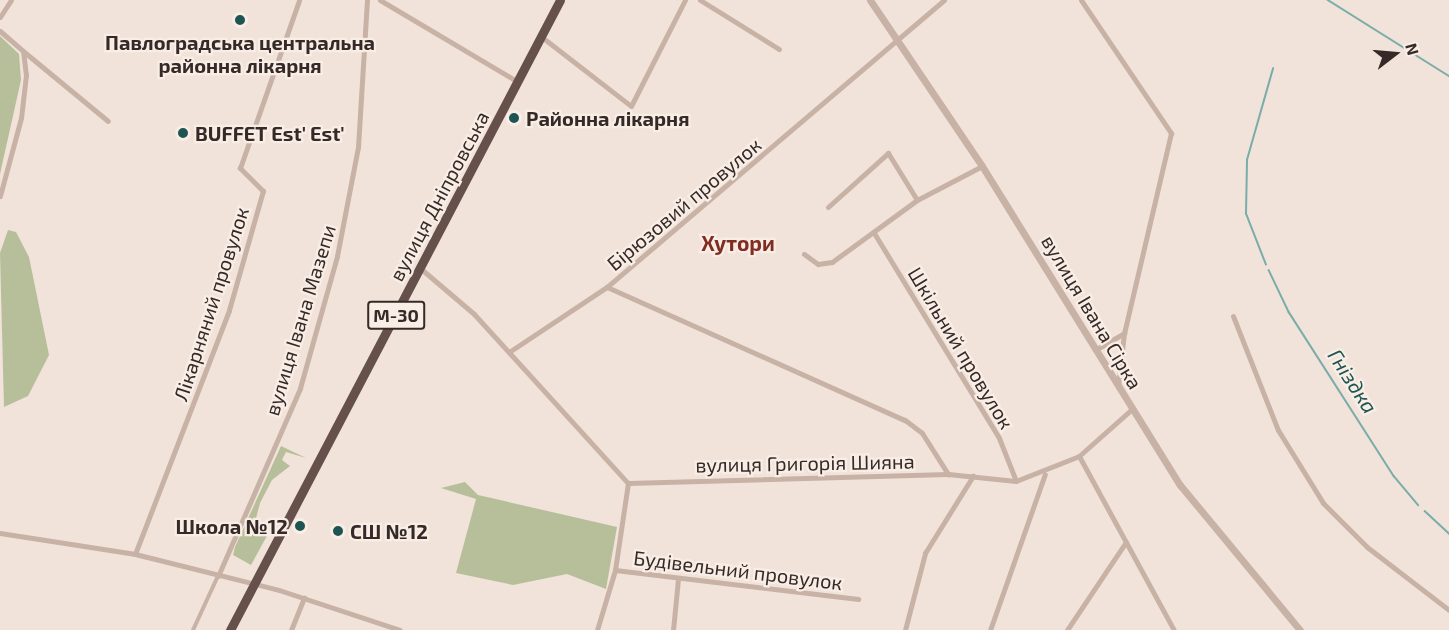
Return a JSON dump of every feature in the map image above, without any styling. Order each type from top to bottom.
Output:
[{"type":"highway","name":"вулиця Дніпровська","points":[[230,630],[520,83],[561,0]]},
{"type":"street","points":[[0,18],[10,0]]},
{"type":"street","name":"Лікарняний провулок","points":[[135,554],[229,310],[263,191],[240,168],[299,0]]},
{"type":"street","name":"вулиця Івана Мазепи","points":[[193,630],[300,388],[343,234],[358,147],[367,0]]},
{"type":"street","points":[[380,0],[520,83]]},
{"type":"street","points":[[543,38],[631,106],[685,0]]},
{"type":"street","points":[[700,0],[779,49]]},
{"type":"street","name":"вулиця Івана Сірка","points":[[870,0],[899,37],[982,166],[1180,485],[1300,630]]},
{"type":"street","name":"Бірюзовий провулок","points":[[944,0],[607,287],[905,420],[922,433],[948,474]]},
{"type":"street","points":[[1081,0],[1171,133],[1124,333],[1118,387]]},
{"type":"street","points":[[0,31],[108,121]]},
{"type":"street","points":[[0,196],[21,118],[23,51]]},
{"type":"street","points":[[828,207],[888,153],[917,200]]},
{"type":"street","points":[[804,254],[825,264],[874,233],[917,200],[982,166]]},
{"type":"street","name":"Шкільний провулок","points":[[874,233],[999,438],[1016,481]]},
{"type":"street","points":[[420,268],[509,352],[628,483],[615,570],[597,630]]},
{"type":"street","points":[[509,352],[607,287]]},
{"type":"street","points":[[1233,316],[1278,430],[1323,503],[1367,547],[1449,610]]},
{"type":"street","points":[[1095,350],[1124,333]]},
{"type":"street","name":"вулиця Григорія Шияна","points":[[628,483],[948,474],[1016,481],[1045,474],[1079,456],[1132,409]]},
{"type":"street","points":[[1079,456],[1174,630]]},
{"type":"street","points":[[990,630],[1045,474]]},
{"type":"street","points":[[905,630],[925,553],[972,476]]},
{"type":"street","points":[[0,533],[135,554],[304,598],[400,630]]},
{"type":"street","points":[[1067,630],[1126,542]]},
{"type":"street","name":"Будівельний провулок","points":[[615,570],[858,599]]},
{"type":"street","points":[[673,630],[678,579]]},
{"type":"street","points":[[291,630],[304,598]]},
{"type":"green space","points":[[0,36],[19,54],[21,80],[0,174]]},
{"type":"green space","points":[[8,230],[16,232],[29,257],[49,355],[28,396],[4,407],[0,253]]},
{"type":"green space","points":[[281,446],[306,458],[286,452],[282,460],[290,466],[272,480],[260,503],[254,526],[268,534],[251,565],[233,555],[235,547]]},
{"type":"green space","points":[[465,482],[478,495],[617,527],[606,589],[567,574],[513,585],[456,573],[476,499],[441,488]]},
{"type":"waterway","points":[[1328,0],[1449,76]]},
{"type":"waterway","name":"Гніздка","points":[[1266,265],[1246,214],[1247,160],[1273,69]]},
{"type":"waterway","name":"Гніздка","points":[[1269,270],[1289,312],[1394,476],[1418,505]]},
{"type":"waterway","name":"Гніздка","points":[[1425,511],[1449,533]]},
{"type":"place","name":"Павлоградська центральна районна лікарня","points":[[240,20]]},
{"type":"place","name":"Районна лікарня","points":[[514,118]]},
{"type":"place","name":"BUFFET Est' Est'","points":[[183,133]]},
{"type":"place","name":"Школа №12","points":[[300,526]]},
{"type":"place","name":"СШ №12","points":[[338,531]]},
{"type":"district","name":"Хутори","points":[[738,243]]}]
